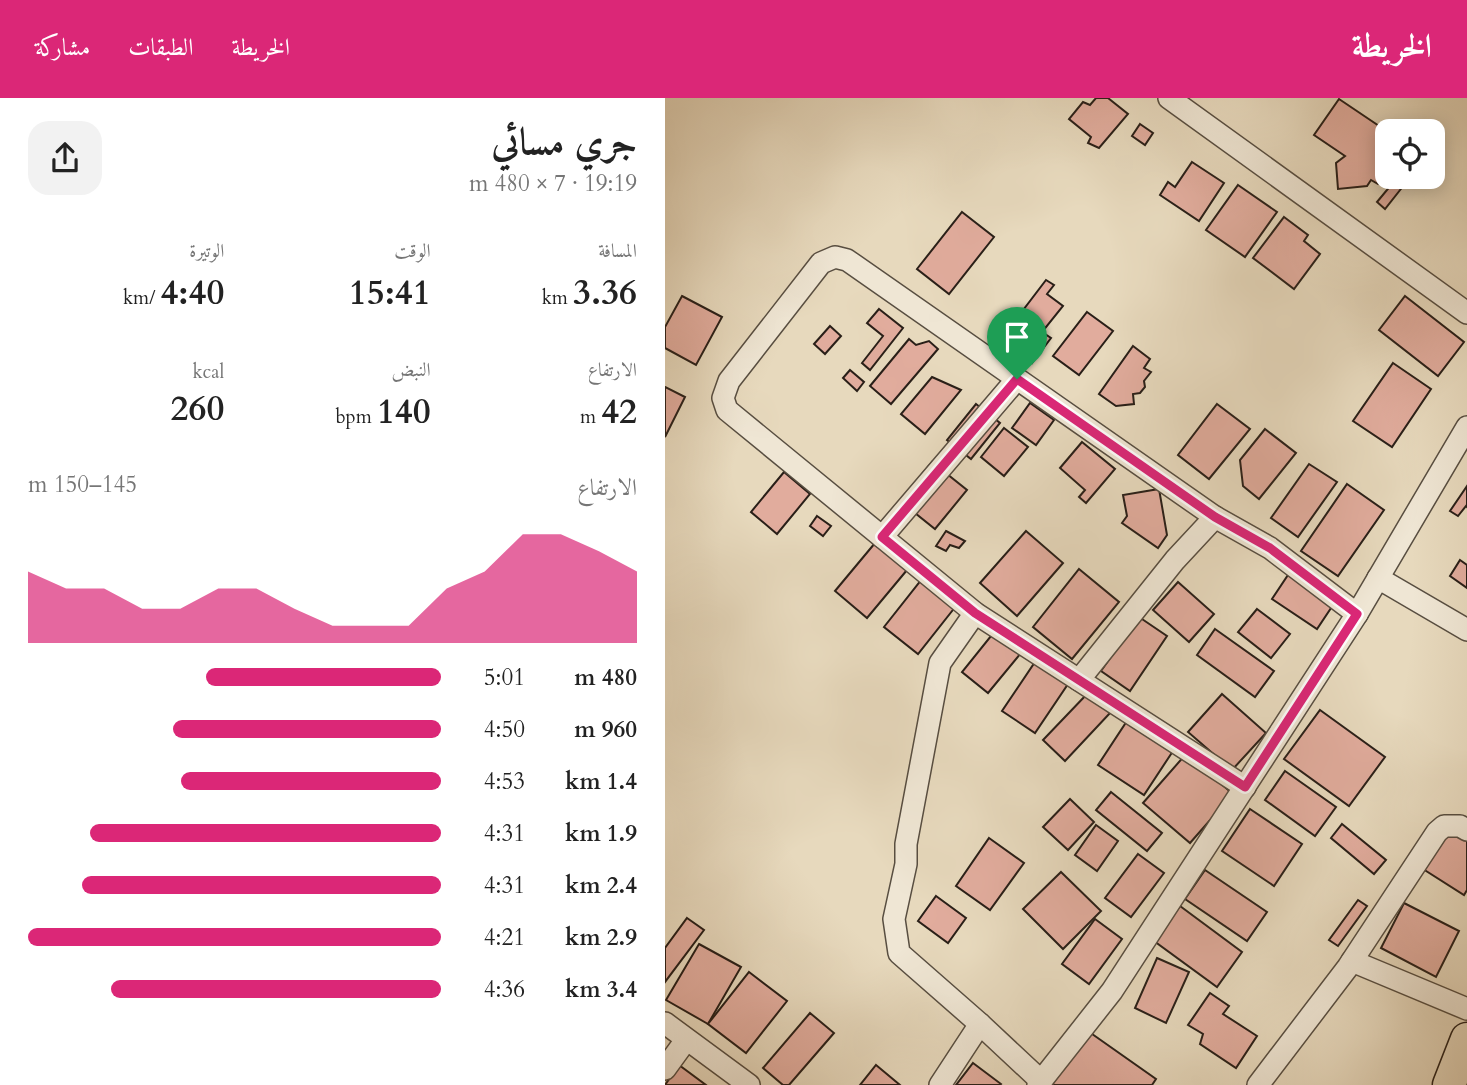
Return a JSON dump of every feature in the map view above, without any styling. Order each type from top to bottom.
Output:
[{"type":"main road","points":[[1449,1085],[1467,1039]]},
{"type":"street","points":[[1169,98],[1467,313]]},
{"type":"street","points":[[1245,787],[975,613],[727,410],[723,398],[729,381],[821,262],[835,257],[847,260],[1215,517],[1270,548],[1357,614]]},
{"type":"street","points":[[882,537],[1017,379]]},
{"type":"street","points":[[975,613],[940,663],[894,919],[899,953],[981,1024],[1039,1083],[1112,991],[1357,614],[1467,427]]},
{"type":"street","points":[[1079,680],[1175,560],[1215,517]]},
{"type":"street","points":[[1378,578],[1467,630]]},
{"type":"street","points":[[1258,1085],[1352,961],[1437,832],[1444,826],[1460,826],[1467,830]]},
{"type":"street","points":[[1352,961],[1467,1009]]},
{"type":"street","points":[[665,1023],[749,1085]]},
{"type":"street","points":[[940,1085],[981,1024]]},
{"type":"street","points":[[665,1069],[686,1040]]},
{"type":"building","points":[[1096,98],[1108,98],[1128,114],[1099,148],[1088,143],[1091,137],[1069,119],[1083,102],[1090,105]]},
{"type":"building","points":[[1339,99],[1375,123],[1375,182],[1371,180],[1367,186],[1338,189],[1336,163],[1345,156],[1314,135]]},
{"type":"building","points":[[1140,124],[1153,133],[1145,145],[1132,136]]},
{"type":"building","points":[[1192,162],[1224,183],[1199,221],[1160,195],[1168,182],[1175,187]]},
{"type":"building","points":[[1238,185],[1277,212],[1245,257],[1206,230]]},
{"type":"building","points":[[1388,189],[1401,189],[1385,209],[1377,202]]},
{"type":"building","points":[[962,212],[994,237],[949,294],[917,269]]},
{"type":"building","points":[[1284,217],[1308,235],[1304,241],[1320,254],[1294,289],[1253,258]]},
{"type":"building","points":[[1046,280],[1054,285],[1047,294],[1063,306],[1042,332],[1051,338],[1032,363],[1001,339]]},
{"type":"building","points":[[682,296],[722,317],[696,365],[665,348],[665,327]]},
{"type":"building","points":[[1405,296],[1464,342],[1438,376],[1379,330]]},
{"type":"building","points":[[879,309],[903,328],[870,370],[862,363],[883,336],[867,323]]},
{"type":"building","points":[[1087,312],[1113,331],[1079,375],[1053,356]]},
{"type":"building","points":[[830,326],[841,336],[825,354],[814,344]]},
{"type":"building","points":[[909,339],[916,345],[929,341],[938,349],[891,404],[870,386]]},
{"type":"building","points":[[1133,346],[1150,359],[1144,368],[1151,372],[1144,381],[1145,387],[1140,393],[1133,394],[1134,404],[1116,406],[1099,394]]},
{"type":"building","points":[[1393,363],[1431,389],[1392,447],[1353,421]]},
{"type":"building","points":[[850,370],[864,382],[857,391],[843,378]]},
{"type":"building","points":[[932,377],[961,390],[925,434],[901,414]]},
{"type":"building","points":[[665,387],[685,397],[665,437]]},
{"type":"building","points":[[1030,403],[1054,420],[1036,445],[1012,428]]},
{"type":"building","points":[[976,404],[1000,423],[971,459],[947,440]]},
{"type":"building","points":[[1217,404],[1250,429],[1209,479],[1178,455]]},
{"type":"building","points":[[1004,428],[1028,447],[1004,476],[981,457]]},
{"type":"building","points":[[1265,429],[1296,453],[1259,499],[1243,486],[1240,460]]},
{"type":"building","points":[[1082,442],[1115,469],[1086,503],[1079,497],[1085,490],[1060,468]]},
{"type":"building","points":[[932,462],[967,490],[935,529],[900,501]]},
{"type":"building","points":[[1309,464],[1337,482],[1298,537],[1271,518]]},
{"type":"building","points":[[784,472],[810,494],[777,534],[751,512]]},
{"type":"building","points":[[1347,484],[1384,510],[1338,576],[1301,551]]},
{"type":"building","points":[[1467,486],[1467,507],[1458,516],[1450,511]]},
{"type":"building","points":[[1159,489],[1167,535],[1158,548],[1122,523],[1127,516],[1123,495]]},
{"type":"building","points":[[817,516],[831,526],[823,536],[810,526]]},
{"type":"building","points":[[946,531],[965,541],[959,548],[950,545],[946,551],[936,546]]},
{"type":"building","points":[[1026,531],[1063,563],[1017,616],[980,583]]},
{"type":"building","points":[[875,543],[907,570],[867,618],[835,591]]},
{"type":"building","points":[[1460,560],[1467,565],[1467,588],[1450,576]]},
{"type":"building","points":[[1079,569],[1119,602],[1072,659],[1033,627]]},
{"type":"building","points":[[1288,575],[1333,605],[1317,629],[1272,599]]},
{"type":"building","points":[[922,579],[956,606],[918,654],[884,627]]},
{"type":"building","points":[[1178,582],[1214,614],[1189,642],[1153,610]]},
{"type":"building","points":[[1257,609],[1290,634],[1271,658],[1238,632]]},
{"type":"building","points":[[1139,617],[1167,636],[1130,691],[1101,671]]},
{"type":"building","points":[[1215,629],[1274,671],[1255,697],[1197,655]]},
{"type":"building","points":[[995,631],[1021,653],[988,693],[962,672]]},
{"type":"building","points":[[1035,662],[1068,684],[1035,733],[1002,711]]},
{"type":"building","points":[[1088,693],[1110,713],[1065,761],[1043,740]]},
{"type":"building","points":[[1222,694],[1266,733],[1232,770],[1188,732]]},
{"type":"building","points":[[1320,710],[1385,757],[1349,806],[1284,759]]},
{"type":"building","points":[[1127,721],[1173,751],[1144,795],[1098,765]]},
{"type":"building","points":[[1186,754],[1233,794],[1190,843],[1143,803]]},
{"type":"building","points":[[1285,771],[1336,807],[1315,836],[1265,800]]},
{"type":"building","points":[[1111,792],[1162,833],[1147,851],[1096,810]]},
{"type":"building","points":[[1070,799],[1094,822],[1068,850],[1043,827]]},
{"type":"building","points":[[1250,809],[1302,844],[1274,886],[1222,851]]},
{"type":"building","points":[[1342,824],[1386,860],[1374,874],[1331,838]]},
{"type":"building","points":[[1096,825],[1118,841],[1097,871],[1075,855]]},
{"type":"building","points":[[1448,829],[1467,840],[1467,890],[1464,895],[1423,869]]},
{"type":"building","points":[[989,838],[1024,863],[990,910],[956,886]]},
{"type":"building","points":[[1138,854],[1164,873],[1131,917],[1105,898]]},
{"type":"building","points":[[1205,870],[1267,912],[1247,941],[1185,899]]},
{"type":"building","points":[[1061,872],[1101,911],[1063,949],[1023,909]]},
{"type":"building","points":[[936,896],[966,918],[948,943],[918,921]]},
{"type":"building","points":[[1358,900],[1367,906],[1338,946],[1329,940]]},
{"type":"building","points":[[1404,903],[1459,931],[1436,977],[1381,948]]},
{"type":"building","points":[[1180,906],[1242,952],[1217,987],[1154,941]]},
{"type":"building","points":[[687,918],[704,930],[665,982],[665,948]]},
{"type":"building","points":[[1095,919],[1122,939],[1089,984],[1062,964]]},
{"type":"building","points":[[699,944],[741,967],[708,1024],[666,1000]]},
{"type":"building","points":[[1157,958],[1189,972],[1166,1023],[1135,1008]]},
{"type":"building","points":[[749,972],[787,1001],[746,1053],[708,1024]]},
{"type":"building","points":[[1210,993],[1229,1006],[1223,1014],[1257,1036],[1236,1068],[1200,1044],[1203,1034],[1188,1025]]},
{"type":"building","points":[[810,1013],[834,1033],[789,1085],[783,1085],[763,1068]]},
{"type":"building","points":[[1085,1029],[1156,1079],[1152,1085],[1052,1085]]},
{"type":"building","points":[[973,1063],[1001,1084],[956,1085]]},
{"type":"building","points":[[679,1065],[706,1085],[665,1085]]},
{"type":"building","points":[[876,1065],[900,1085],[860,1085]]},
{"type":"route","points":[[1017,379],[1215,517],[1270,548],[1357,614],[1245,787],[975,613],[882,537],[1017,379]]}]
